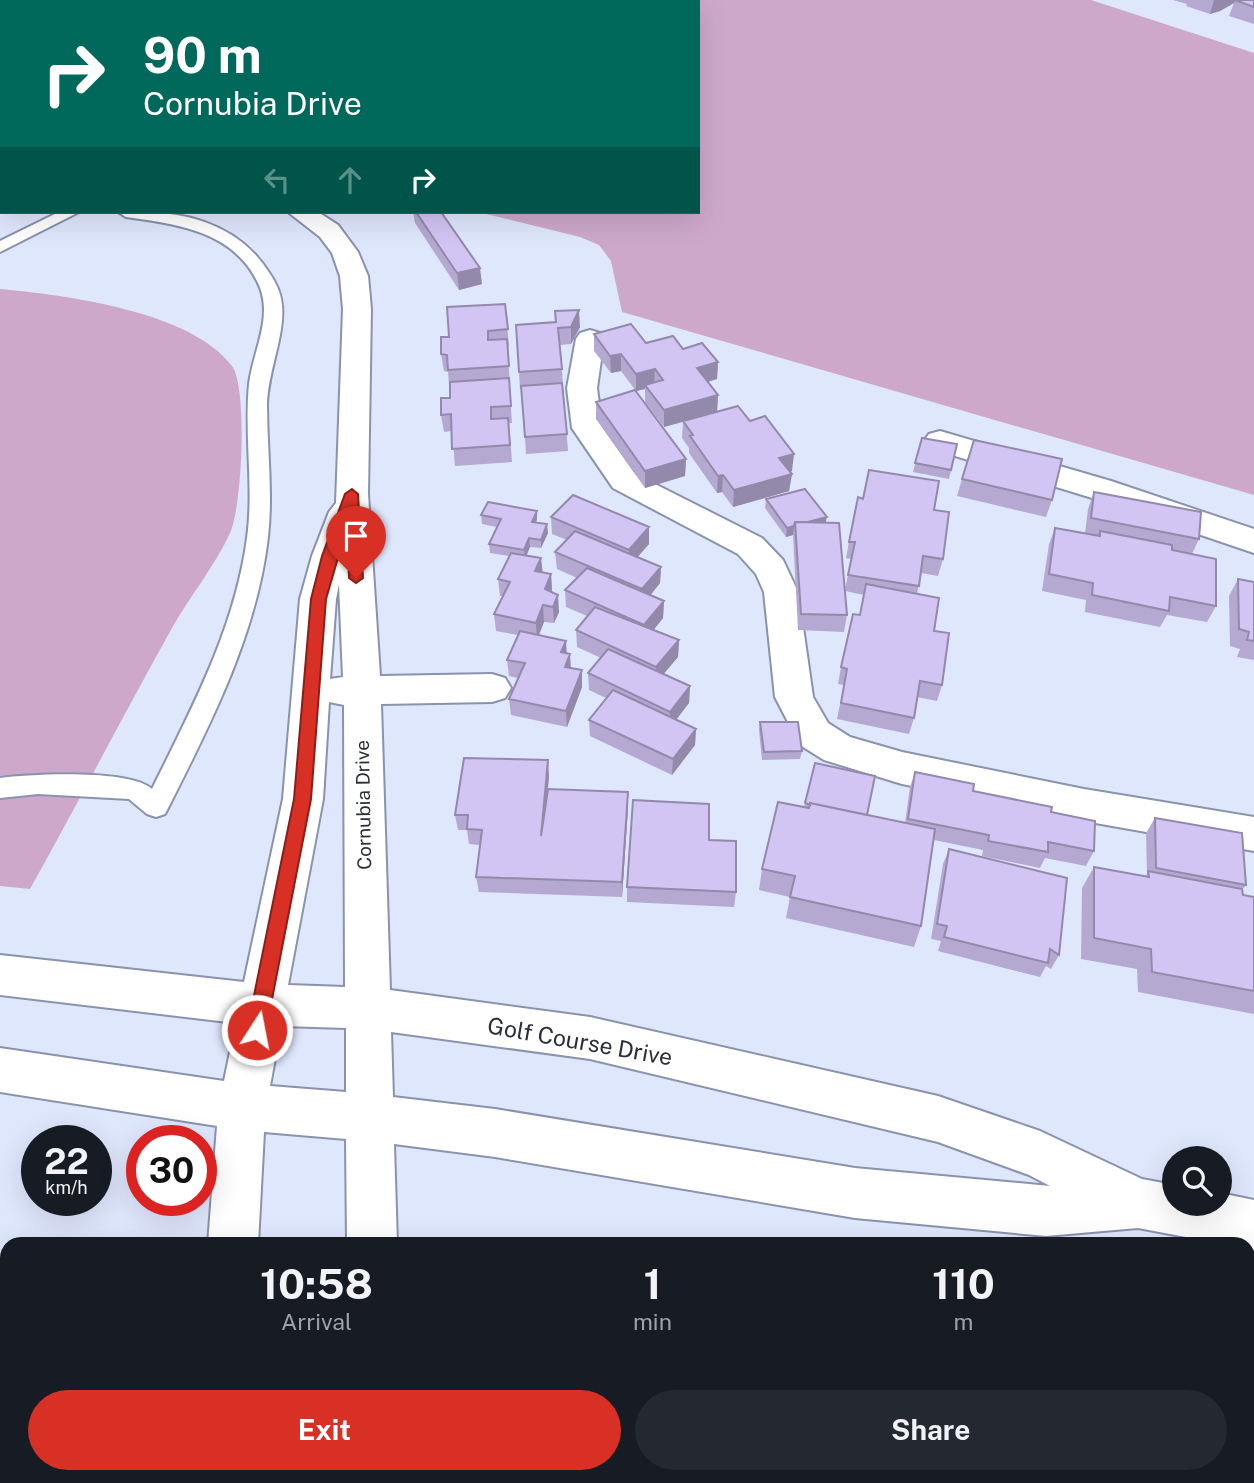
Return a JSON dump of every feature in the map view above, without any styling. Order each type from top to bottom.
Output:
[{"type":"street","name":"Cornubia Drive","points":[[304,214],[329,231],[345,252],[354,276],[357,309],[352,494],[362,689],[372,1237]]},
{"type":"street","points":[[590,339],[582,388],[587,428],[624,481],[750,546],[771,568],[781,592],[794,697],[814,734],[838,749],[901,768],[1073,803],[1254,834]]},
{"type":"street","points":[[940,441],[1100,489],[1254,541]]},
{"type":"street","name":"Cornubia Drive","points":[[233,1237],[242,1107],[303,799],[318,599],[329,556],[352,494]]},
{"type":"street","points":[[311,693],[362,689],[492,688]]},
{"type":"street","name":"Golf Course Drive","points":[[0,975],[261,1004],[367,1008],[590,1038],[938,1119],[1040,1155],[1138,1203],[1254,1225]]},
{"type":"street","name":"Golf Course Drive","points":[[0,1070],[242,1107],[368,1116],[495,1133],[855,1193],[1046,1211],[1138,1203]]},
{"type":"lane","points":[[0,247],[67,214]]},
{"type":"lane","points":[[0,788],[38,784],[135,789],[156,807],[201,715],[243,613],[257,538],[260,503],[258,391],[261,362],[276,308],[273,294],[248,255],[221,233],[184,220],[140,214]]},
{"type":"shaded area","points":[[700,0],[1091,0],[1254,53],[1254,495],[622,312],[611,261],[599,245],[580,237],[486,214],[700,214]]},
{"type":"shaded area","points":[[0,289],[91,301],[158,319],[188,332],[213,347],[232,366],[237,378],[242,422],[238,499],[230,533],[172,628],[30,889],[0,886]]},
{"type":"building","points":[[1235,0],[1254,0],[1254,7]]},
{"type":"building","points":[[417,214],[442,214],[480,268],[457,273]]},
{"type":"building","points":[[505,304],[508,329],[488,331],[488,340],[507,339],[509,366],[448,370],[447,355],[441,354],[441,337],[449,337],[447,307]]},
{"type":"building","points":[[579,310],[571,327],[558,328],[562,369],[519,372],[516,325],[556,322],[555,311]]},
{"type":"building","points":[[631,324],[646,343],[673,336],[683,349],[702,343],[718,362],[697,368],[718,395],[664,410],[645,385],[663,380],[655,369],[636,374],[621,354],[610,356],[594,334]]},
{"type":"building","points":[[509,378],[511,406],[491,407],[491,419],[508,418],[510,445],[452,449],[451,414],[441,415],[441,398],[450,398],[450,382]]},
{"type":"building","points":[[562,383],[567,434],[525,437],[521,386]]},
{"type":"building","points":[[635,390],[686,459],[645,471],[596,402]]},
{"type":"building","points":[[738,406],[750,421],[765,416],[794,454],[779,458],[792,474],[734,490],[723,475],[718,476],[690,436],[693,435],[683,421]]},
{"type":"building","points":[[922,438],[957,444],[951,470],[915,463]]},
{"type":"building","points":[[974,440],[1062,459],[1052,500],[962,479]]},
{"type":"building","points":[[869,470],[939,481],[934,510],[949,512],[943,559],[923,556],[919,586],[848,575],[855,542],[849,542],[858,497],[863,499]]},
{"type":"building","points":[[805,489],[827,517],[795,522],[794,526],[787,528],[766,499]]},
{"type":"building","points":[[1094,492],[1201,512],[1199,539],[1091,518]]},
{"type":"building","points":[[573,495],[649,527],[629,550],[551,517]]},
{"type":"building","points":[[488,502],[537,511],[532,522],[547,524],[541,540],[529,538],[524,550],[489,544],[501,519],[481,515]]},
{"type":"building","points":[[795,522],[839,523],[847,615],[801,614]]},
{"type":"building","points":[[1055,528],[1100,536],[1100,531],[1172,545],[1172,550],[1216,559],[1216,606],[1170,597],[1169,611],[1092,595],[1093,583],[1049,574]]},
{"type":"building","points":[[575,531],[661,567],[642,589],[555,552]]},
{"type":"building","points":[[511,553],[541,558],[535,571],[551,574],[545,589],[558,595],[553,607],[543,605],[536,623],[494,614],[510,582],[498,579]]},
{"type":"building","points":[[587,568],[664,601],[644,625],[565,590]]},
{"type":"building","points":[[1238,579],[1254,582],[1254,641],[1247,640],[1249,632],[1239,629]]},
{"type":"building","points":[[866,584],[939,598],[934,631],[949,633],[942,685],[920,681],[914,718],[841,703],[847,669],[841,667],[853,614],[860,615]]},
{"type":"building","points":[[595,607],[679,640],[656,667],[576,630]]},
{"type":"building","points":[[520,631],[566,641],[561,652],[570,654],[565,667],[582,670],[566,711],[509,699],[525,663],[507,660]]},
{"type":"building","points":[[608,649],[690,686],[670,712],[588,673]]},
{"type":"building","points":[[613,690],[696,729],[673,759],[589,720]]},
{"type":"building","points":[[760,722],[798,722],[802,751],[764,752]]},
{"type":"building","points":[[464,758],[548,760],[541,836],[548,789],[628,792],[622,882],[476,877],[482,830],[467,829],[468,815],[455,815]]},
{"type":"building","points":[[815,763],[875,776],[867,815],[805,803]]},
{"type":"building","points":[[915,772],[974,784],[973,791],[1052,807],[1051,812],[1095,821],[1094,851],[1048,842],[1048,852],[988,841],[989,835],[908,819]]},
{"type":"building","points":[[633,800],[709,804],[709,840],[736,841],[736,892],[627,887]]},
{"type":"building","points":[[778,802],[809,808],[810,803],[935,829],[921,926],[790,897],[795,876],[762,869]]},
{"type":"building","points":[[1155,818],[1242,833],[1246,885],[1156,868]]},
{"type":"building","points":[[949,849],[1067,878],[1059,955],[1050,949],[1048,963],[944,937],[947,926],[937,924]]},
{"type":"building","points":[[1094,867],[1149,877],[1148,871],[1242,889],[1243,895],[1254,897],[1254,991],[1152,972],[1151,949],[1094,938]]},
{"type":"route","points":[[257,1030],[303,799],[318,599],[329,556],[352,494],[356,578]]}]
